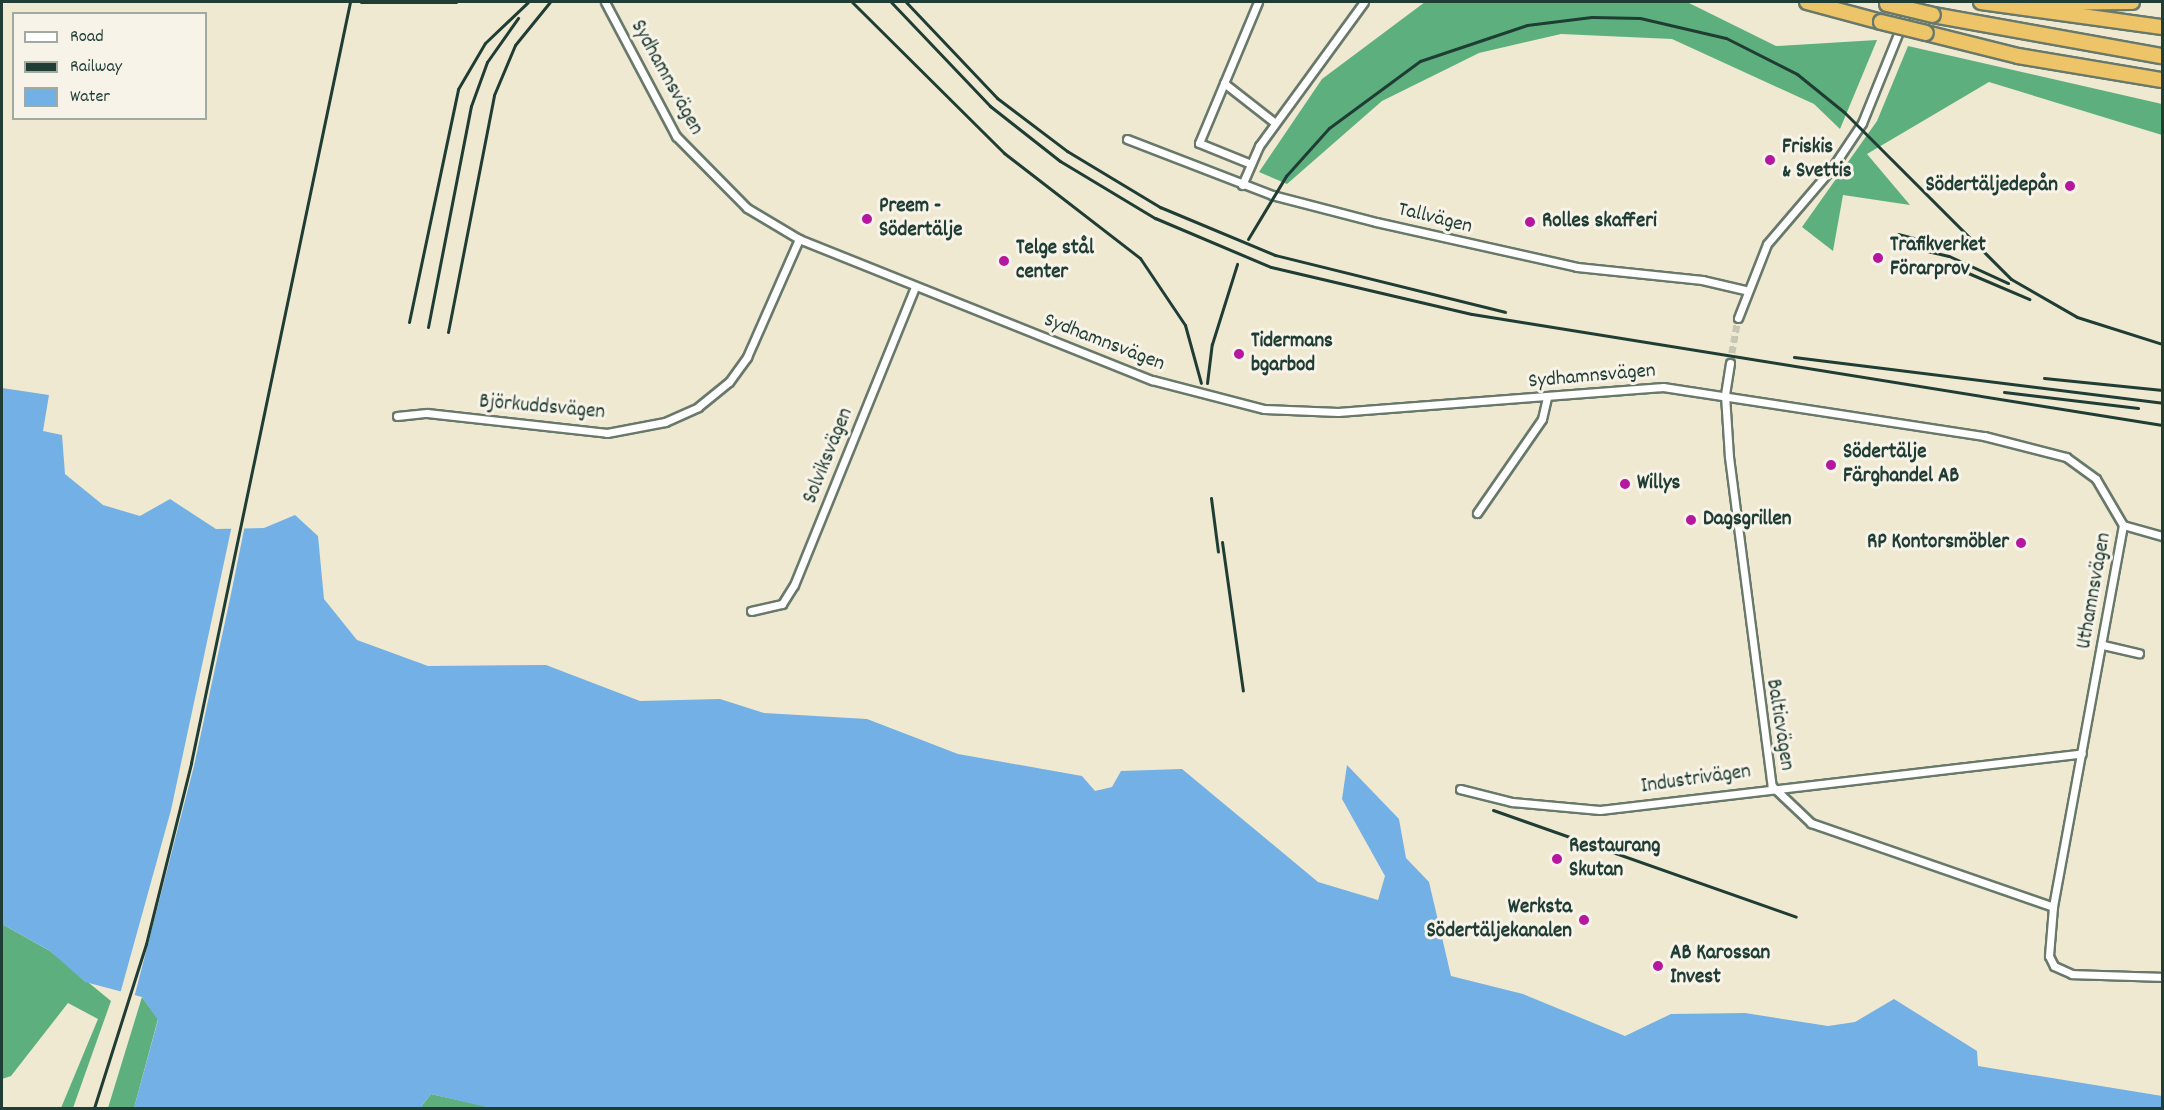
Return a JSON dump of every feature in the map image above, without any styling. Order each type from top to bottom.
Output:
[{"type":"highway","points":[[1808,2],[2018,56],[2163,80]]},
{"type":"highway","points":[[1982,2],[2163,27]]},
{"type":"highway","points":[[1987,2],[2132,2]]},
{"type":"highway","points":[[1883,3],[1933,15],[2163,56]]},
{"type":"street","name":"Sydhamnsvägen","points":[[605,2],[676,136],[747,208],[799,239],[1152,380],[1264,409],[1338,412],[1663,387],[1725,395]]},
{"type":"street","points":[[1251,164],[1200,143],[1258,2]]},
{"type":"street","points":[[1242,185],[1251,164],[1275,123],[1364,2]]},
{"type":"street","points":[[1738,318],[1746,290],[1767,244],[1858,131],[1911,2]]},
{"type":"street","points":[[1224,83],[1275,123]]},
{"type":"street","name":"Tallvägen","points":[[1127,139],[1242,185],[1518,256],[1746,290]]},
{"type":"street","name":"Björkuddsvägen","points":[[397,416],[428,413],[607,433],[665,422],[698,407],[729,382],[747,357],[799,239]]},
{"type":"street","name":"Solviksvägen","points":[[751,611],[782,604],[794,585],[915,287]]},
{"type":"street","name":"Balticvägen","points":[[1730,363],[1725,395],[1739,551],[1772,786],[1811,823],[2053,908]]},
{"type":"street","name":"Uthamnsvägen","points":[[1725,395],[1984,436],[2066,457],[2096,479],[2123,525],[2103,645],[2053,908],[2049,956],[2055,966],[2072,974],[2163,977]]},
{"type":"street","points":[[1476,513],[1542,419],[1547,397]]},
{"type":"street","points":[[2123,525],[2163,536]]},
{"type":"street","points":[[2103,645],[2139,653]]},
{"type":"street","name":"Industrivägen","points":[[1460,789],[1520,803],[1600,810],[1772,786],[2082,753]]},
{"type":"green space","points":[[1425,2],[1687,2],[1776,46],[1877,40],[1840,129],[1814,104],[1672,39],[1561,34],[1479,53],[1382,101],[1287,184],[1259,172],[1322,79]]},
{"type":"green space","points":[[1908,46],[2162,104],[2162,135],[1989,82],[1867,154],[1910,205],[1843,195],[1833,251],[1802,227],[1877,121]]},
{"type":"green space","points":[[2,924],[50,951],[111,1001],[73,1108],[61,1108],[98,1019],[68,1003],[11,1076],[2,1079]]},
{"type":"green space","points":[[142,997],[158,1019],[134,1108],[108,1108]]},
{"type":"green space","points":[[431,1094],[489,1107],[490,1108],[420,1108]]},
{"type":"water","points":[[2,388],[49,395],[43,431],[62,435],[65,474],[103,505],[140,516],[170,499],[216,529],[264,528],[295,515],[318,536],[324,599],[357,640],[428,666],[546,665],[640,701],[720,699],[764,713],[867,719],[958,754],[1082,776],[1095,791],[1112,787],[1121,771],[1182,769],[1318,882],[1378,900],[1385,876],[1342,799],[1347,765],[1399,819],[1406,858],[1429,882],[1451,976],[1523,994],[1625,1036],[1671,1014],[1745,1013],[1828,1026],[1855,1022],[1894,999],[1977,1051],[1978,1066],[2162,1096],[2162,1108],[490,1108],[431,1094],[420,1108],[134,1108],[158,1020],[142,997],[85,982],[50,951],[2,924]]},
{"type":"pier","points":[[232,525],[245,525],[231,594],[194,766],[134,998],[120,994],[171,810]]},
{"type":"tunnel","points":[[1730,363],[1738,318]]},
{"type":"railway","points":[[94,1108],[146,944],[191,763],[350,2]]},
{"type":"railway","points":[[361,2],[456,2]]},
{"type":"railway","points":[[409,322],[458,89],[485,43],[528,2]]},
{"type":"railway","points":[[448,332],[494,95],[515,45],[550,2]]},
{"type":"railway","points":[[852,2],[1004,153],[1140,258],[1185,325],[1201,383]]},
{"type":"railway","points":[[891,2],[990,106],[1060,161],[1155,218],[1271,267],[1472,314],[2162,425]]},
{"type":"railway","points":[[906,2],[997,98],[1067,151],[1160,207],[1275,255],[1505,312]]},
{"type":"railway","points":[[1248,239],[1286,176],[1329,128],[1420,61],[1527,25],[1592,17],[1640,18],[1726,38],[1797,74],[1844,112],[2011,279],[2077,317],[2162,344]]},
{"type":"railway","points":[[428,327],[471,106],[487,62],[518,18]]},
{"type":"railway","points":[[1898,234],[1937,244]]},
{"type":"railway","points":[[1897,244],[1949,256],[2008,283]]},
{"type":"railway","points":[[1207,383],[1212,344],[1237,264]]},
{"type":"railway","points":[[1954,267],[2029,299]]},
{"type":"railway","points":[[1794,357],[2162,403]]},
{"type":"railway","points":[[2044,378],[2162,390]]},
{"type":"railway","points":[[2004,392],[2138,408]]},
{"type":"railway","points":[[1211,498],[1218,552]]},
{"type":"railway","points":[[1222,542],[1243,691]]},
{"type":"railway","points":[[1493,810],[1796,917]]},
{"type":"place","name":"Friskis & Svettis","points":[[1770,160]]},
{"type":"place","name":"Södertäljedepån","points":[[2070,186]]},
{"type":"place","name":"Preem - Södertälje","points":[[867,219]]},
{"type":"place","name":"Rolles skafferi","points":[[1530,222]]},
{"type":"place","name":"Trafikverket Förarprov","points":[[1878,258]]},
{"type":"place","name":"Telge stål center","points":[[1004,261]]},
{"type":"place","name":"Tidermans bgarbod","points":[[1239,354]]},
{"type":"place","name":"Södertälje Färghandel AB","points":[[1831,465]]},
{"type":"place","name":"Willys","points":[[1625,484]]},
{"type":"place","name":"Dagsgrillen","points":[[1691,520]]},
{"type":"place","name":"RP Kontorsmöbler","points":[[2021,543]]},
{"type":"place","name":"Restaurang Skutan","points":[[1557,859]]},
{"type":"place","name":"Werksta Södertäljekanalen","points":[[1584,920]]},
{"type":"place","name":"AB Karossan Invest","points":[[1658,966]]}]
